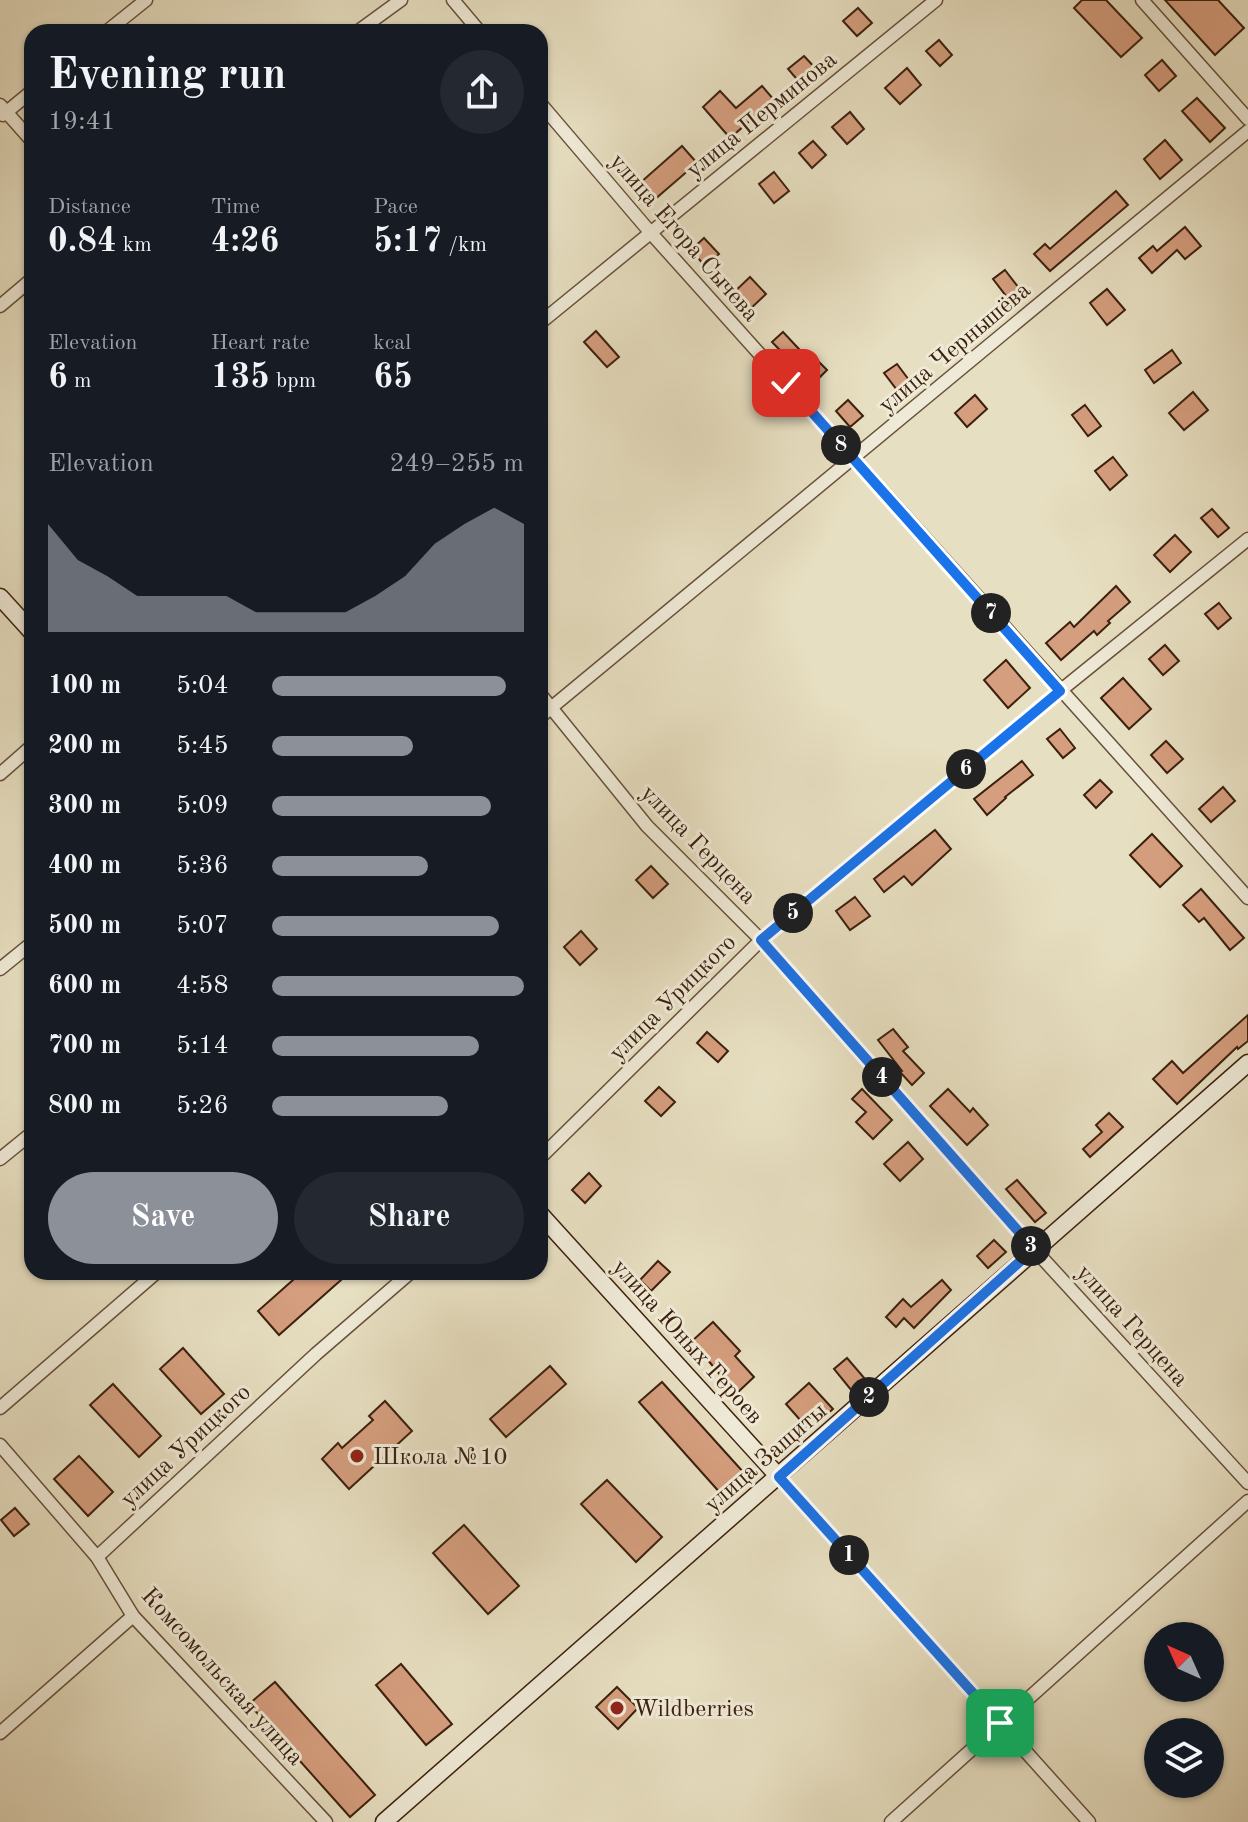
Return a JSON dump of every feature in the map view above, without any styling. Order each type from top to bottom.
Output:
[{"type":"street","points":[[116,24],[146,0]]},
{"type":"street","points":[[368,24],[401,0]]},
{"type":"street","points":[[453,0],[473,24]]},
{"type":"street","name":"улица Перминова","points":[[548,316],[936,0]]},
{"type":"street","points":[[1142,0],[1248,119]]},
{"type":"street","points":[[24,96],[2,111],[24,133]]},
{"type":"street","name":"улица Егора Сычева","points":[[548,112],[650,232],[1248,898]]},
{"type":"street","name":"улица Чернышёва","points":[[548,710],[1248,131]]},
{"type":"street","points":[[0,306],[24,286]]},
{"type":"street","name":"улица Урицкого","points":[[548,1150],[761,940],[1248,539]]},
{"type":"street","points":[[0,597],[24,623]]},
{"type":"street","name":"улица Герцена","points":[[548,703],[647,826],[761,940],[1034,1249],[1248,1483]]},
{"type":"street","points":[[0,774],[24,753]]},
{"type":"street","points":[[0,969],[24,950]]},
{"type":"street","name":"улица Защиты","points":[[384,1822],[1248,1063]]},
{"type":"street","points":[[0,1159],[24,1140]]},
{"type":"street","name":"улица Юных Героев","points":[[548,1223],[1089,1822]]},
{"type":"street","points":[[0,1408],[148,1280]]},
{"type":"street","name":"улица Урицкого","points":[[97,1557],[316,1354],[402,1280]]},
{"type":"street","name":"Комсомольская улица","points":[[0,1445],[97,1557],[133,1616],[326,1822]]},
{"type":"street","points":[[891,1822],[1248,1501]]},
{"type":"street","points":[[0,1733],[133,1616]]},
{"type":"building","points":[[1082,0],[1106,0],[1142,38],[1121,57],[1074,8]]},
{"type":"building","points":[[1165,0],[1218,0],[1244,28],[1215,55]]},
{"type":"building","points":[[858,8],[872,23],[857,36],[843,21]]},
{"type":"building","points":[[939,40],[952,55],[940,66],[926,51]]},
{"type":"building","points":[[804,56],[817,70],[801,84],[788,69]]},
{"type":"building","points":[[1162,60],[1176,76],[1159,91],[1145,75]]},
{"type":"building","points":[[907,68],[921,85],[900,104],[885,88]]},
{"type":"building","points":[[762,86],[774,100],[730,138],[703,107],[720,91],[736,108]]},
{"type":"building","points":[[1197,98],[1225,128],[1210,142],[1182,111]]},
{"type":"building","points":[[850,112],[864,129],[847,144],[832,127]]},
{"type":"building","points":[[1165,140],[1182,160],[1160,179],[1144,159]]},
{"type":"building","points":[[813,141],[826,155],[812,168],[799,153]]},
{"type":"building","points":[[682,146],[697,163],[647,206],[632,190]]},
{"type":"building","points":[[774,172],[789,191],[774,203],[759,184]]},
{"type":"building","points":[[1116,191],[1128,205],[1050,271],[1034,254],[1045,244],[1050,249]]},
{"type":"building","points":[[1185,227],[1201,246],[1185,259],[1177,250],[1152,273],[1139,258],[1153,246],[1157,251]]},
{"type":"building","points":[[704,238],[719,254],[705,266],[691,250]]},
{"type":"building","points":[[1005,270],[1022,292],[1010,301],[993,279]]},
{"type":"building","points":[[750,277],[766,294],[746,313],[731,295]]},
{"type":"building","points":[[1107,289],[1125,310],[1107,325],[1090,303]]},
{"type":"building","points":[[596,331],[619,357],[607,367],[584,342]]},
{"type":"building","points":[[783,332],[813,364],[817,360],[827,370],[813,384],[772,342]]},
{"type":"building","points":[[1172,350],[1181,363],[1154,383],[1145,370]]},
{"type":"building","points":[[897,364],[909,380],[897,390],[884,373]]},
{"type":"building","points":[[1193,392],[1208,410],[1184,430],[1169,413]]},
{"type":"building","points":[[975,395],[987,409],[967,427],[955,413]]},
{"type":"building","points":[[848,400],[863,416],[850,427],[836,411]]},
{"type":"building","points":[[1085,405],[1101,426],[1088,436],[1072,415]]},
{"type":"building","points":[[1113,457],[1127,475],[1110,490],[1095,471]]},
{"type":"building","points":[[1212,509],[1229,528],[1218,537],[1201,518]]},
{"type":"building","points":[[1175,535],[1191,552],[1170,572],[1154,555]]},
{"type":"building","points":[[1116,586],[1130,602],[1097,635],[1094,631],[1061,660],[1046,643],[1070,622],[1074,627]]},
{"type":"building","points":[[1219,603],[1231,618],[1218,629],[1205,614]]},
{"type":"building","points":[[1165,645],[1179,661],[1163,675],[1149,659]]},
{"type":"building","points":[[1006,660],[1030,688],[1008,708],[984,680]]},
{"type":"building","points":[[1123,678],[1151,709],[1129,729],[1101,698]]},
{"type":"building","points":[[1060,729],[1075,748],[1063,758],[1047,739]]},
{"type":"building","points":[[1166,741],[1183,759],[1167,773],[1151,755]]},
{"type":"building","points":[[1022,761],[1033,775],[987,815],[974,799]]},
{"type":"building","points":[[1100,780],[1112,792],[1096,808],[1084,795]]},
{"type":"building","points":[[1223,787],[1235,801],[1211,822],[1199,809]]},
{"type":"building","points":[[935,830],[951,849],[912,885],[904,876],[884,892],[874,879]]},
{"type":"building","points":[[1152,834],[1182,866],[1160,887],[1130,855]]},
{"type":"building","points":[[651,866],[668,884],[653,898],[636,880]]},
{"type":"building","points":[[1201,889],[1244,938],[1230,950],[1204,918],[1199,922],[1183,905]]},
{"type":"building","points":[[855,897],[870,916],[850,930],[836,911]]},
{"type":"building","points":[[581,931],[597,949],[580,965],[564,947]]},
{"type":"building","points":[[1248,1015],[1248,1041],[1237,1047],[1177,1104],[1153,1079],[1172,1061],[1183,1073]]},
{"type":"building","points":[[893,1029],[908,1047],[903,1051],[924,1073],[912,1085],[878,1040]]},
{"type":"building","points":[[707,1032],[728,1051],[718,1062],[697,1043]]},
{"type":"building","points":[[659,1087],[675,1102],[661,1116],[645,1101]]},
{"type":"building","points":[[862,1089],[892,1120],[873,1139],[856,1122],[866,1112],[852,1099]]},
{"type":"building","points":[[948,1089],[970,1112],[973,1108],[988,1125],[967,1145],[930,1106]]},
{"type":"building","points":[[1109,1113],[1123,1127],[1090,1157],[1083,1149],[1102,1132],[1096,1125]]},
{"type":"building","points":[[908,1142],[923,1159],[900,1181],[884,1164]]},
{"type":"building","points":[[589,1173],[601,1186],[585,1203],[572,1190]]},
{"type":"building","points":[[1017,1180],[1046,1213],[1035,1222],[1006,1189]]},
{"type":"building","points":[[994,1240],[1006,1252],[988,1268],[977,1256]]},
{"type":"building","points":[[658,1261],[670,1272],[651,1291],[640,1280]]},
{"type":"building","points":[[293,1280],[341,1280],[279,1335],[258,1311]]},
{"type":"building","points":[[942,1280],[951,1290],[914,1328],[904,1318],[896,1327],[886,1317],[903,1299],[911,1307]]},
{"type":"building","points":[[713,1322],[740,1351],[735,1356],[754,1377],[736,1394],[692,1341]]},
{"type":"building","points":[[183,1348],[224,1394],[201,1414],[160,1369]]},
{"type":"building","points":[[847,1358],[866,1380],[852,1391],[834,1369]]},
{"type":"building","points":[[550,1366],[566,1384],[506,1437],[490,1419]]},
{"type":"building","points":[[662,1382],[745,1474],[722,1495],[639,1402]]},
{"type":"building","points":[[809,1383],[833,1409],[809,1430],[786,1404]]},
{"type":"building","points":[[113,1384],[161,1436],[139,1457],[90,1405]]},
{"type":"building","points":[[385,1401],[412,1431],[349,1489],[322,1459],[338,1443],[342,1448],[373,1420],[369,1416]]},
{"type":"building","points":[[79,1456],[113,1492],[88,1516],[54,1479]]},
{"type":"building","points":[[607,1480],[662,1537],[636,1562],[581,1504]]},
{"type":"building","points":[[15,1508],[29,1524],[14,1536],[1,1520]]},
{"type":"building","points":[[464,1525],[519,1586],[488,1614],[433,1553]]},
{"type":"building","points":[[401,1664],[452,1724],[426,1745],[376,1685]]},
{"type":"building","points":[[275,1682],[375,1795],[350,1817],[249,1704]]},
{"type":"building","name":"Wildberries","points":[[617,1687],[638,1708],[618,1729],[596,1707]]},
{"type":"place","name":"Школа №10","points":[[357,1456]]},
{"type":"place","name":"Wildberries","points":[[617,1708]]},
{"type":"route","points":[[786,383],[1060,691],[761,940],[1034,1249],[779,1477],[1000,1723]]}]
